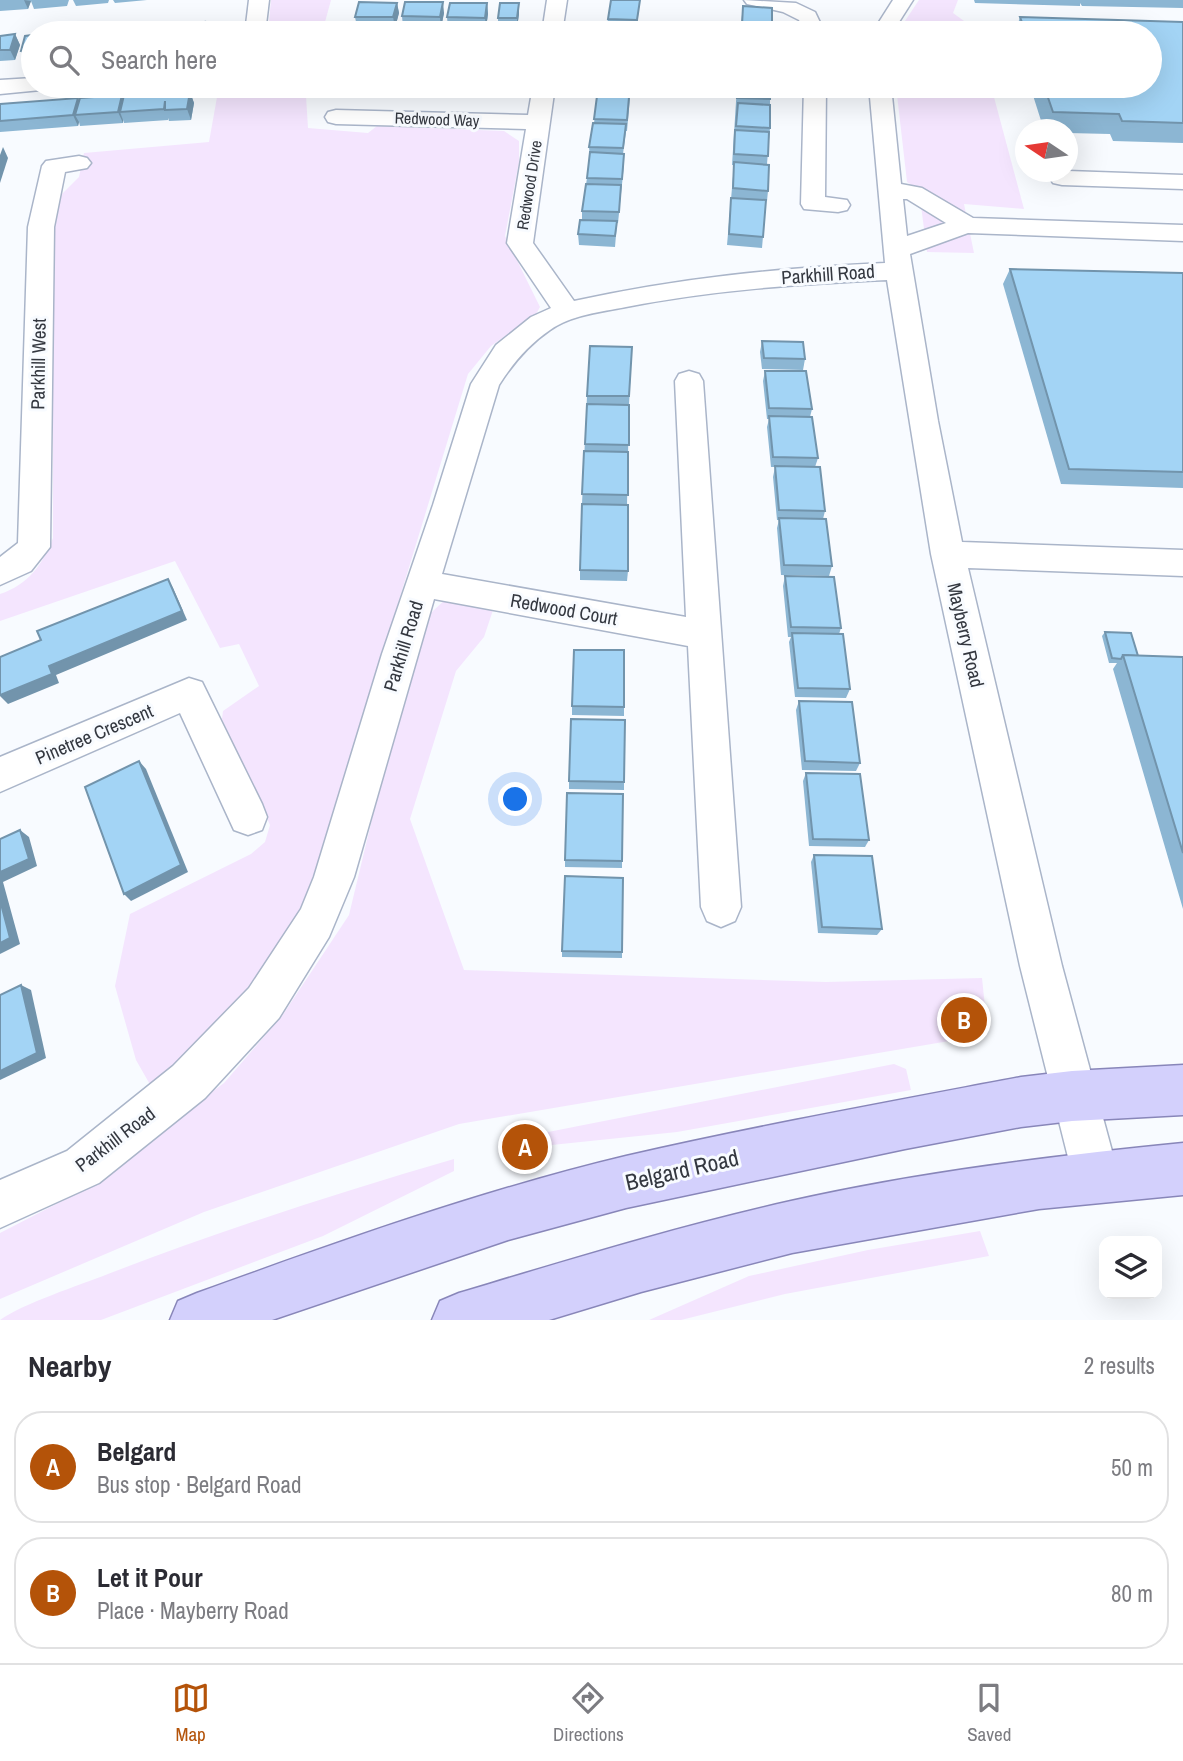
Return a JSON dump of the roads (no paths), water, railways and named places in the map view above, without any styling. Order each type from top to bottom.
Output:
[{"type":"main road","name":"Belgard Road","points":[[197,1320],[339,1269],[508,1214],[626,1182],[905,1124],[1072,1096],[1183,1090]]},
{"type":"main road","points":[[459,1320],[641,1265],[792,1227],[1027,1185],[1183,1169]]},
{"type":"street","points":[[256,21],[259,0]]},
{"type":"street","points":[[554,21],[558,0]]},
{"type":"street","points":[[754,0],[789,7],[808,16],[810,21]]},
{"type":"street","points":[[890,21],[903,0]]},
{"type":"street","points":[[0,88],[21,86]]},
{"type":"street","name":"Redwood Drive","points":[[542,98],[520,243],[567,311]]},
{"type":"street","points":[[815,98],[813,204],[838,205]]},
{"type":"street","name":"Mayberry Road","points":[[881,98],[897,261],[947,554],[1072,1096],[1096,1177]]},
{"type":"street","name":"Redwood Way","points":[[336,117],[538,122]]},
{"type":"street","name":"Parkhill West","points":[[0,572],[19,562],[34,547],[41,227],[54,166],[79,163]]},
{"type":"street","points":[[1078,179],[1183,183]]},
{"type":"street","points":[[890,190],[913,193],[968,225],[1183,233]]},
{"type":"street","name":"Parkhill Road","points":[[0,1204],[83,1167],[189,1082],[264,1003],[315,923],[334,877],[395,667],[485,384],[506,352],[541,323],[567,311],[681,288],[897,261],[947,229],[968,225]]},
{"type":"street","points":[[690,381],[721,907]]},
{"type":"street","points":[[947,554],[1183,563]]},
{"type":"street","name":"Redwood Court","points":[[422,584],[706,635]]},
{"type":"street","name":"Pinetree Crescent","points":[[0,775],[189,693],[248,817]]},
{"type":"place","name":"Let it Pour","points":[[964,1020]]},
{"type":"place","name":"Belgard","points":[[525,1147]]}]
